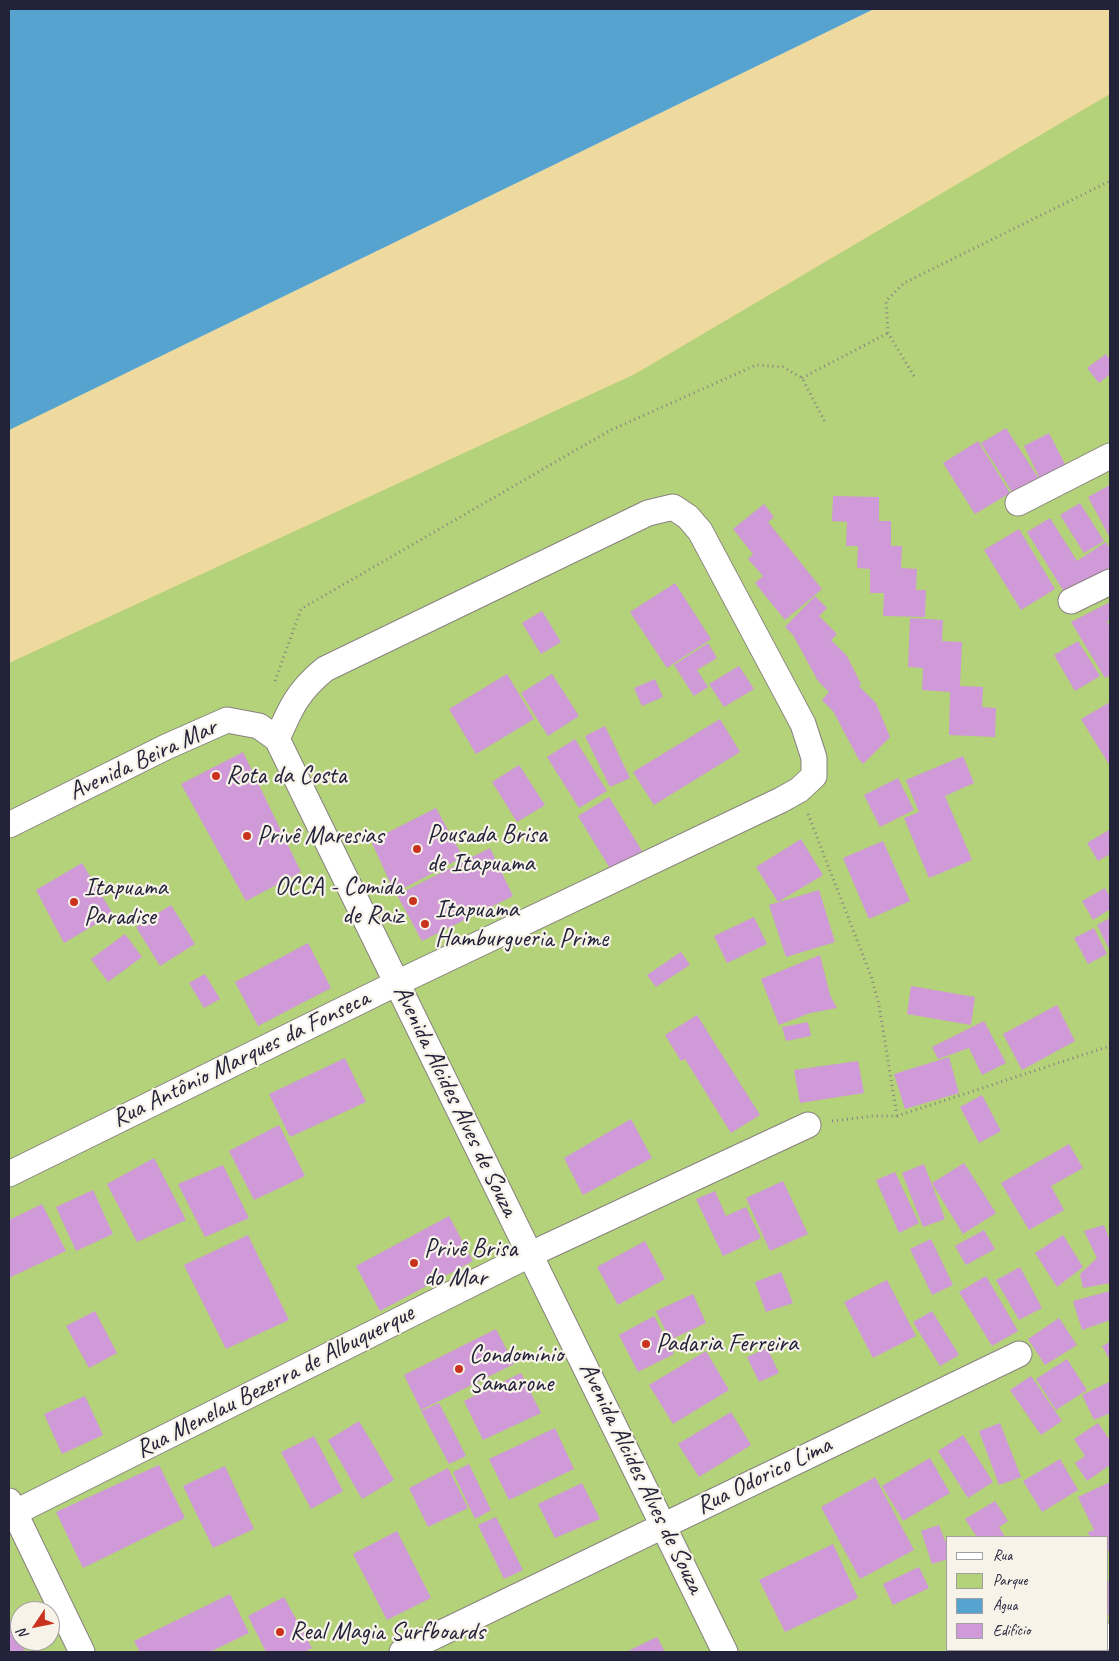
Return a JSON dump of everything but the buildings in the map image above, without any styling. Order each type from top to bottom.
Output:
[{"type":"street","points":[[1018,503],[1110,456]]},
{"type":"street","points":[[268,733],[290,708],[306,685],[344,659],[648,513],[673,507],[688,516],[700,531],[803,724],[814,758],[814,776],[799,790]]},
{"type":"street","points":[[1072,601],[1110,582]]},
{"type":"street","name":"Avenida Beira Mar","points":[[9,825],[166,747],[227,720],[268,733]]},
{"type":"street","name":"Avenida Alcides Alves de Souza","points":[[268,733],[397,983],[725,1652]]},
{"type":"street","name":"Rua Antônio Marques da Fonseca","points":[[9,1174],[397,983],[799,790]]},
{"type":"street","name":"Rua Menelau Bezerra de Albuquerque","points":[[12,1507],[531,1254],[808,1125]]},
{"type":"street","name":"Rua Odorico Lima","points":[[402,1652],[663,1524],[1019,1354]]},
{"type":"street","points":[[12,1507],[82,1652]]},
{"type":"path","points":[[914,376],[888,333],[886,301],[904,283],[1110,181]]},
{"type":"path","points":[[802,378],[888,333]]},
{"type":"path","points":[[268,733],[301,609],[609,431],[756,365],[783,367],[802,378],[826,424]]},
{"type":"path","points":[[799,790],[871,976],[879,1005],[898,1116]]},
{"type":"path","points":[[808,1125],[873,1116],[898,1116],[1110,1046]]},
{"type":"green space","points":[[1110,9],[1110,1652],[9,1652],[9,417]]},
{"type":"sand","points":[[874,9],[1110,9],[1110,94],[635,374],[9,663],[9,430]]},
{"type":"water","points":[[9,9],[874,9],[9,430]]},
{"type":"place","name":"Rota da Costa","points":[[216,776]]},
{"type":"place","name":"Privê Maresias","points":[[247,836]]},
{"type":"place","name":"Pousada Brisa de Itapuama","points":[[417,849]]},
{"type":"place","name":"OCCA - Comida de Raiz","points":[[413,901]]},
{"type":"place","name":"Itapuama Paradise","points":[[74,902]]},
{"type":"place","name":"Itapuama Hamburgueria Prime","points":[[425,924]]},
{"type":"place","name":"Privê Brisa do Mar","points":[[414,1263]]},
{"type":"place","name":"Padaria Ferreira","points":[[646,1344]]},
{"type":"place","name":"Condomínio Samarone","points":[[459,1369]]},
{"type":"place","name":"Real Magia Surfboards","points":[[280,1632]]}]
